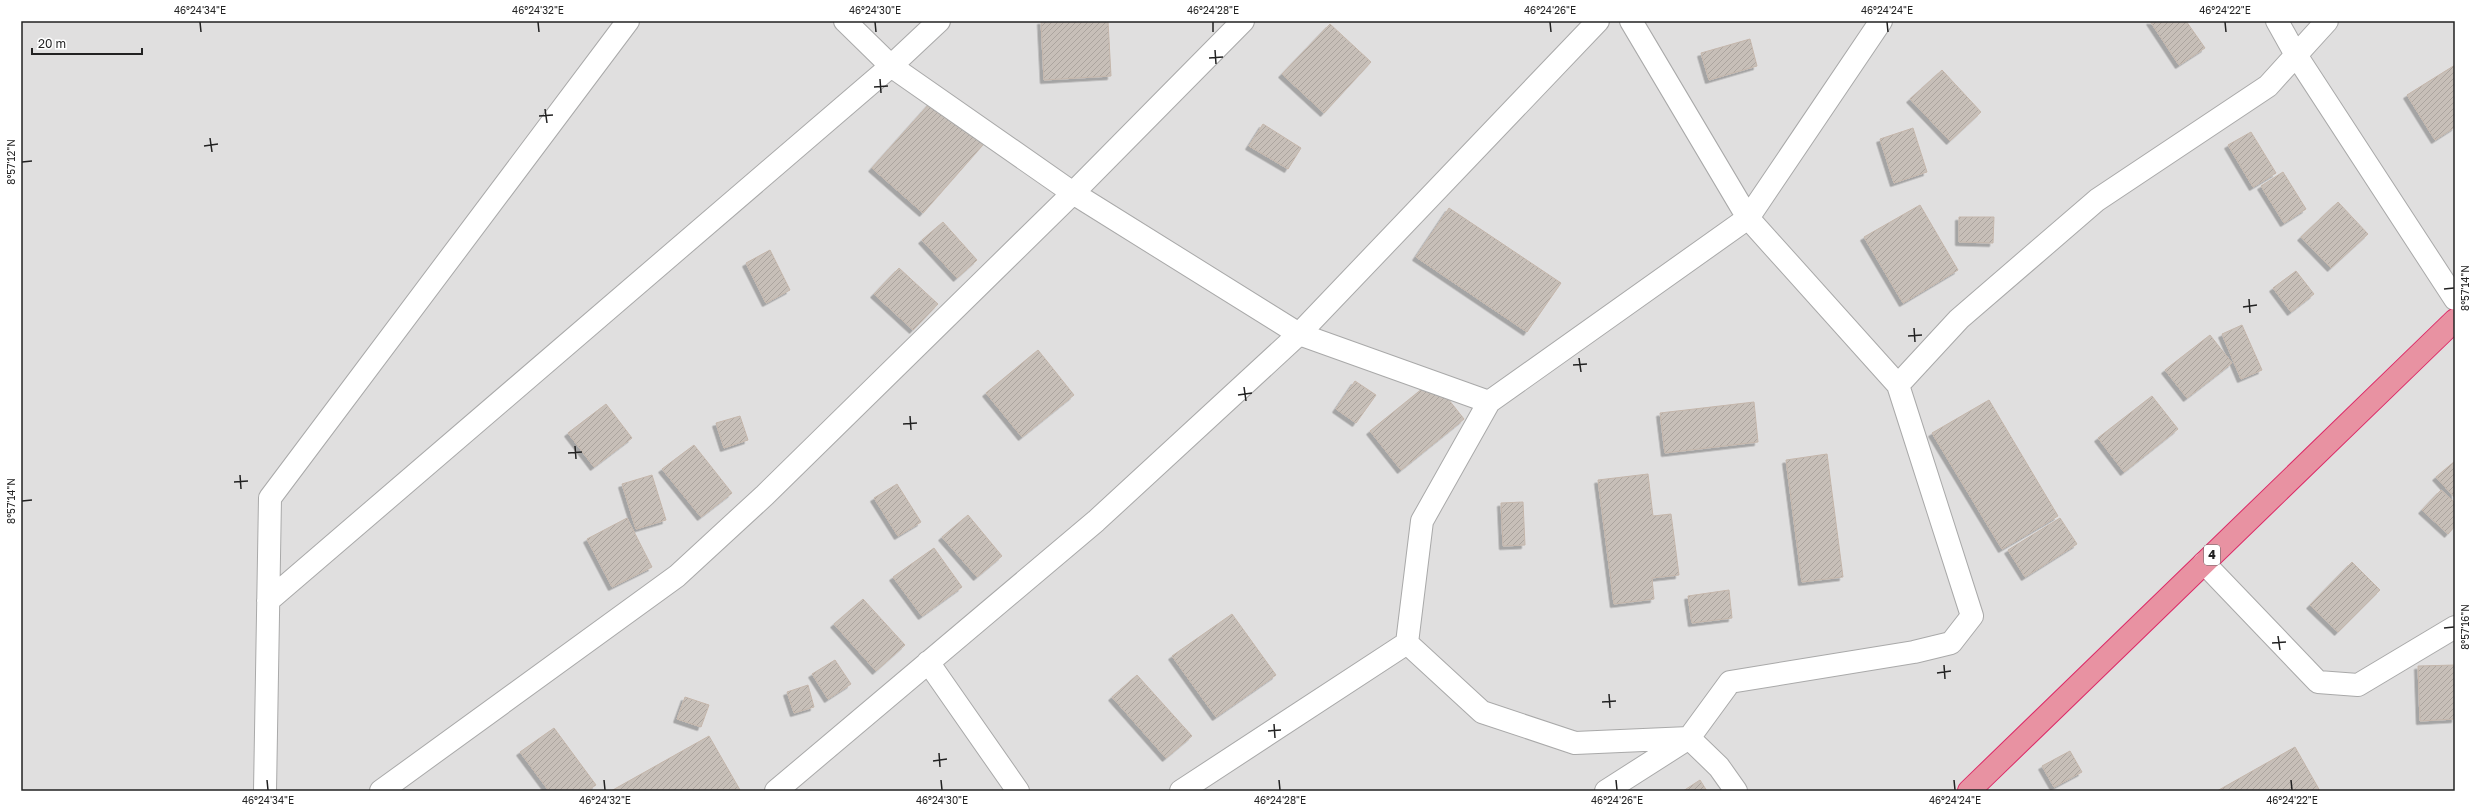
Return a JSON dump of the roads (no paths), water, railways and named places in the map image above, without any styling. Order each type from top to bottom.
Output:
[{"type":"highway","name":"4","points":[[1969,791],[2455,320]]},
{"type":"street","points":[[265,791],[270,498],[628,21]]},
{"type":"street","points":[[845,21],[891,66],[1073,193],[1299,334],[1489,402]]},
{"type":"street","points":[[268,601],[891,66],[939,21]]},
{"type":"street","points":[[382,791],[677,576],[765,495],[1073,193],[1243,21]]},
{"type":"street","points":[[776,791],[1096,521],[1299,334],[1598,21]]},
{"type":"street","points":[[1606,791],[1689,738],[1730,682],[1914,652],[1951,643],[1972,616],[1898,385],[1748,218],[1631,21]]},
{"type":"street","points":[[1181,791],[1407,643],[1422,521],[1489,402],[1748,218],[1881,21]]},
{"type":"street","points":[[2277,21],[2296,55],[2455,299]]},
{"type":"street","points":[[1898,385],[1959,319],[2097,200],[2268,86],[2327,21]]},
{"type":"street","points":[[2204,563],[2318,682],[2358,685],[2455,627]]},
{"type":"street","points":[[1407,643],[1482,712],[1575,743],[1689,738],[1718,767],[1736,791]]},
{"type":"street","points":[[928,662],[1018,791]]}]
